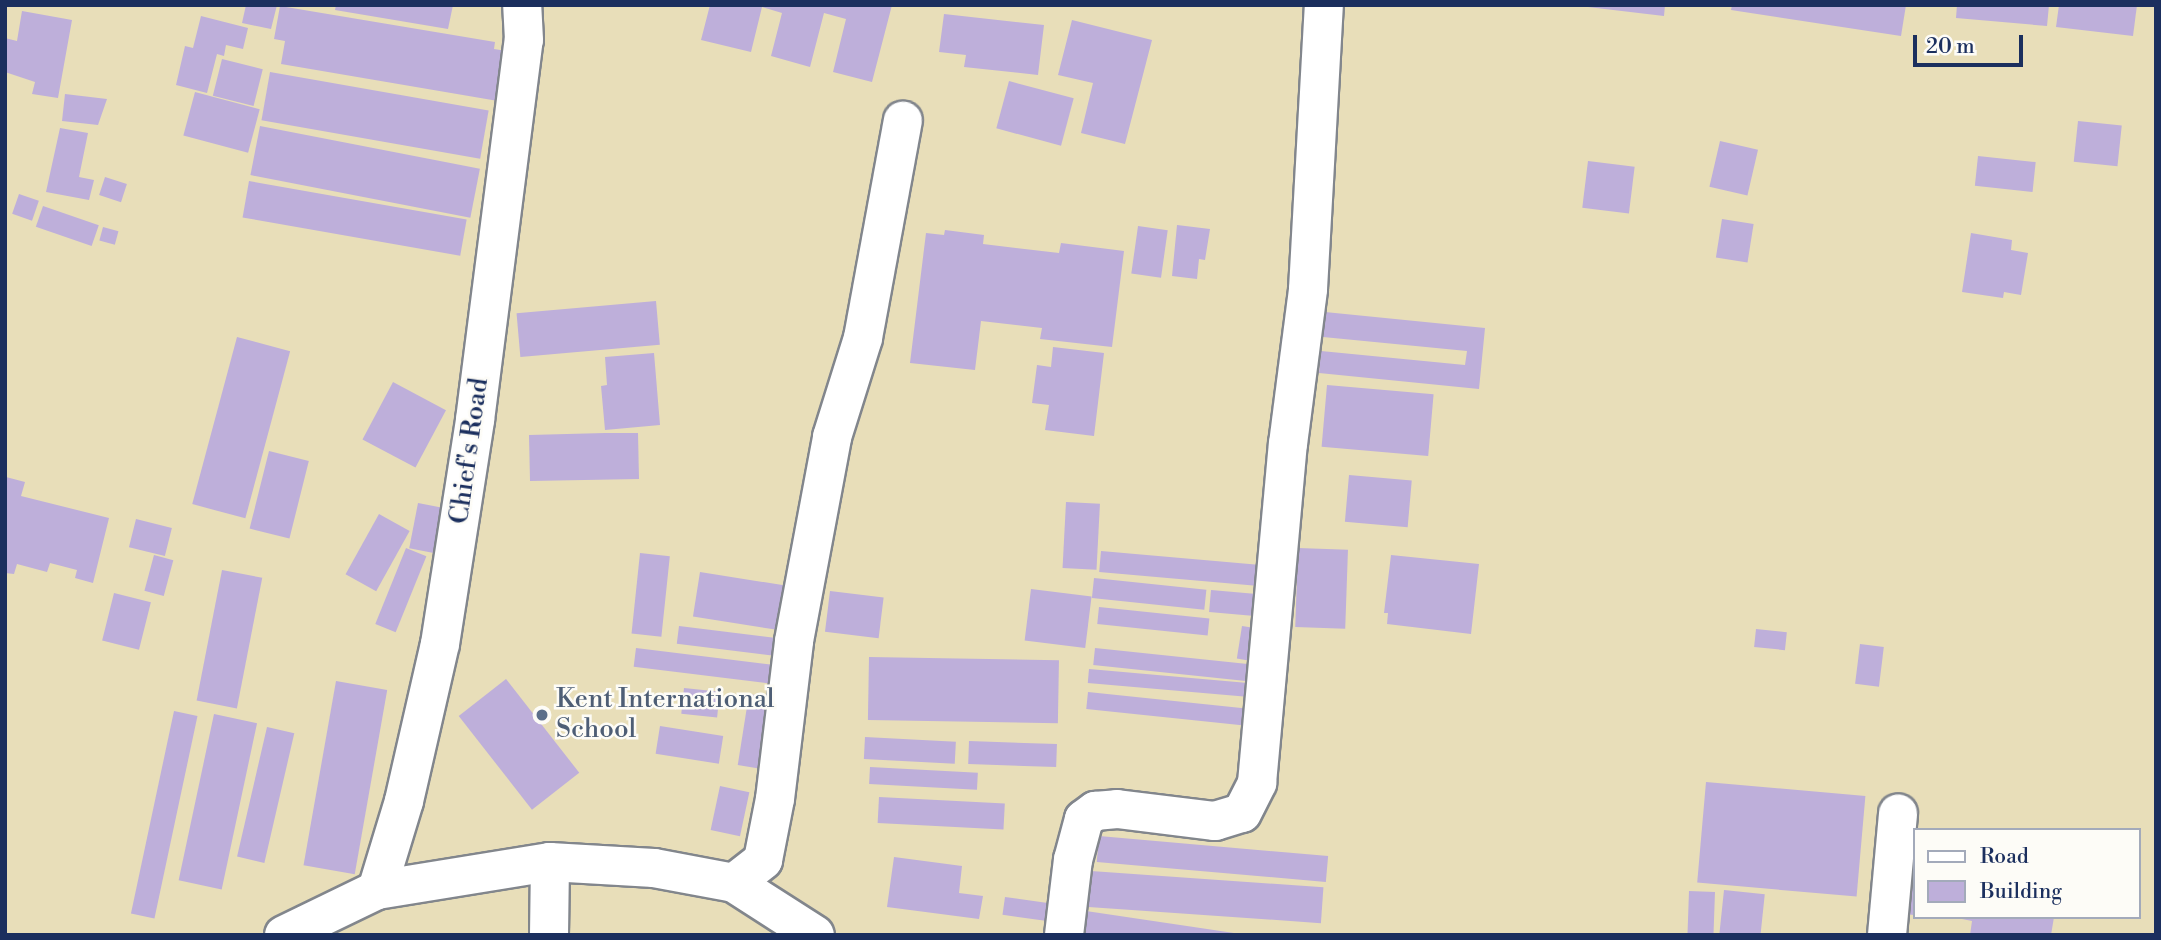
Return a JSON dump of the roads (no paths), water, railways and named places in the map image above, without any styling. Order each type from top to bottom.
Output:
[{"type":"street","name":"Chief's Road","points":[[377,890],[404,801],[440,644],[480,380],[524,40],[522,5]]},
{"type":"street","points":[[1064,935],[1073,860],[1084,819],[1095,811],[1117,808],[1215,821],[1242,813],[1257,783],[1288,444],[1308,289],[1324,5]]},
{"type":"street","points":[[734,883],[763,860],[775,800],[793,641],[832,437],[863,338],[903,121]]},
{"type":"street","points":[[1887,935],[1898,813]]},
{"type":"street","points":[[549,935],[550,862]]},
{"type":"street","points":[[284,935],[377,890],[550,862],[654,868],[734,883],[815,935]]},
{"type":"place","name":"Kent International School","points":[[542,715]]}]
